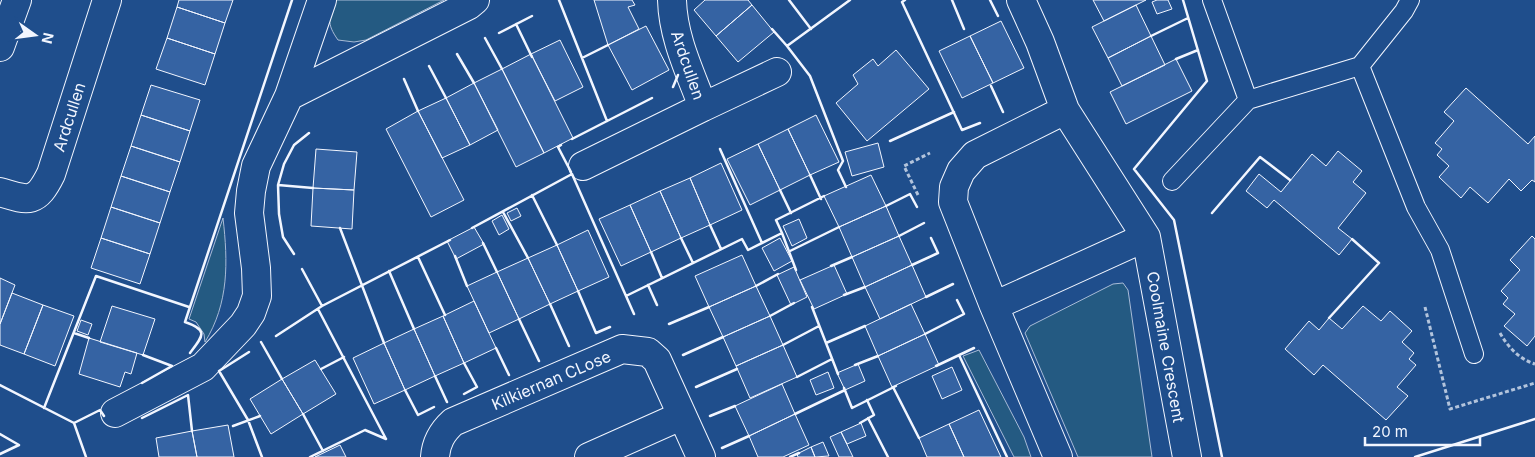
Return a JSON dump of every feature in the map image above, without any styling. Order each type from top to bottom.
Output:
[{"type":"street","points":[[0,47],[17,0]]},
{"type":"street","name":"Ardcullen","points":[[0,192],[23,199],[33,197],[43,188],[51,174],[107,0]]},
{"type":"street","points":[[115,413],[203,367],[243,326],[251,313],[257,296],[256,268],[249,213],[250,191],[256,166],[289,96],[322,0]]},
{"type":"street","points":[[289,96],[469,6],[475,0]]},
{"type":"street","name":"Ardcullen","points":[[672,0],[672,14],[679,45],[703,107],[777,72]]},
{"type":"street","name":"Coolmaine Crescent","points":[[1021,0],[1040,42],[1065,110],[1146,237],[1186,457]]},
{"type":"street","points":[[583,166],[703,107]]},
{"type":"street","points":[[1058,457],[994,306],[953,202],[954,187],[961,171],[975,155],[1065,110]]},
{"type":"street","points":[[994,306],[1146,237]]},
{"type":"street","name":"Kilkiernan CLose","points":[[436,457],[436,446],[443,432],[453,422],[622,349],[648,352],[657,360],[701,457]]},
{"type":"street","points":[[589,457],[681,416]]},
{"type":"lane","points":[[1212,0],[1248,100]]},
{"type":"lane","points":[[1172,181],[1248,100],[1360,66],[1404,11],[1410,0]]},
{"type":"lane","points":[[1360,66],[1416,208],[1440,250],[1474,354]]},
{"type":"path","points":[[1497,328],[1512,349],[1524,360],[1535,364]]},
{"type":"shaded area","points":[[335,0],[444,0],[366,40],[354,42],[338,40],[330,25],[330,16]]},
{"type":"shaded area","points":[[223,218],[226,266],[223,297],[213,327],[205,342],[204,334],[196,322],[189,319]]},
{"type":"shaded area","points":[[1123,283],[1128,290],[1152,457],[1078,457],[1025,333],[1030,326],[1113,284]]},
{"type":"shaded area","points":[[979,350],[1024,437],[1031,457],[1014,457],[963,356]]},
{"type":"building","points":[[179,0],[233,0],[225,23],[177,7]]},
{"type":"building","points":[[594,0],[632,0],[635,5],[628,7],[639,29],[608,45]]},
{"type":"building","points":[[705,0],[748,0],[752,5],[716,36],[694,10]]},
{"type":"building","points":[[1093,0],[1146,0],[1104,21]]},
{"type":"building","points":[[1168,0],[1172,9],[1157,14],[1152,2]]},
{"type":"building","points":[[752,5],[774,32],[738,62],[716,36]]},
{"type":"building","points":[[1136,5],[1151,36],[1108,58],[1092,27]]},
{"type":"building","points":[[177,7],[225,23],[215,54],[167,38]]},
{"type":"building","points":[[1001,21],[1024,68],[993,83],[970,36]]},
{"type":"building","points":[[646,26],[669,70],[632,90],[608,45]]},
{"type":"building","points":[[970,36],[993,83],[962,98],[939,51]]},
{"type":"building","points":[[1151,36],[1165,65],[1122,86],[1108,58]]},
{"type":"building","points":[[167,38],[215,54],[205,85],[156,69]]},
{"type":"building","points":[[560,40],[583,87],[555,101],[531,54]]},
{"type":"building","points":[[896,50],[929,89],[867,141],[836,103],[858,84],[853,75],[873,59],[878,66]]},
{"type":"building","points":[[531,54],[573,138],[544,153],[502,69]]},
{"type":"building","points":[[1176,59],[1192,91],[1126,124],[1110,92]]},
{"type":"building","points":[[502,69],[544,153],[516,167],[474,83]]},
{"type":"building","points":[[474,83],[498,130],[470,145],[446,98]]},
{"type":"building","points":[[151,85],[200,100],[190,131],[141,115]]},
{"type":"building","points":[[1466,88],[1528,144],[1535,136],[1535,182],[1532,180],[1521,191],[1509,179],[1488,203],[1470,187],[1461,198],[1439,177],[1449,166],[1437,155],[1442,149],[1435,143],[1454,121],[1444,112]]},
{"type":"building","points":[[446,98],[470,145],[442,158],[418,111]]},
{"type":"building","points":[[418,111],[464,200],[431,217],[386,129]]},
{"type":"building","points":[[141,115],[190,131],[180,162],[131,146]]},
{"type":"building","points":[[816,115],[839,162],[810,175],[788,129]]},
{"type":"building","points":[[788,129],[810,175],[780,190],[758,144]]},
{"type":"building","points":[[878,143],[884,167],[852,176],[845,152]]},
{"type":"building","points":[[758,144],[780,190],[750,205],[727,159]]},
{"type":"building","points":[[131,146],[180,162],[170,192],[121,176]]},
{"type":"building","points":[[316,149],[357,152],[354,190],[313,188]]},
{"type":"building","points":[[1338,151],[1362,171],[1353,182],[1366,193],[1338,228],[1352,239],[1339,255],[1274,200],[1267,208],[1246,191],[1259,174],[1281,192],[1312,154],[1326,166]]},
{"type":"building","points":[[721,163],[742,210],[710,225],[690,178]]},
{"type":"building","points":[[871,175],[886,206],[839,227],[824,196]]},
{"type":"building","points":[[121,176],[170,192],[160,223],[111,207]]},
{"type":"building","points":[[690,178],[710,225],[681,238],[660,191]]},
{"type":"building","points":[[313,188],[354,190],[352,229],[311,226]]},
{"type":"building","points":[[660,191],[681,238],[651,252],[630,205]]},
{"type":"building","points":[[630,205],[651,252],[621,266],[599,219]]},
{"type":"building","points":[[886,206],[899,236],[852,257],[839,227]]},
{"type":"building","points":[[111,207],[160,223],[150,254],[101,238]]},
{"type":"building","points":[[517,208],[521,216],[511,221],[507,213]]},
{"type":"building","points":[[502,215],[509,229],[499,235],[492,221]]},
{"type":"building","points":[[799,219],[807,238],[792,246],[783,226]]},
{"type":"building","points":[[474,227],[484,244],[456,259],[447,241]]},
{"type":"building","points":[[588,230],[609,277],[578,291],[557,245]]},
{"type":"building","points":[[899,236],[912,265],[865,287],[852,257]]},
{"type":"building","points":[[1532,236],[1535,239],[1535,336],[1527,346],[1504,326],[1515,314],[1503,304],[1508,298],[1501,291],[1520,270],[1510,260]]},
{"type":"building","points":[[101,238],[150,254],[140,284],[91,268]]},
{"type":"building","points":[[780,238],[792,261],[774,271],[762,248]]},
{"type":"building","points":[[557,245],[578,291],[550,304],[528,258]]},
{"type":"building","points":[[742,255],[756,286],[709,307],[695,276]]},
{"type":"building","points":[[528,258],[550,304],[519,319],[497,272]]},
{"type":"building","points":[[834,265],[847,294],[814,309],[800,280]]},
{"type":"building","points":[[912,265],[926,297],[880,319],[865,287]]},
{"type":"building","points":[[794,267],[807,297],[791,305],[777,275]]},
{"type":"building","points":[[497,272],[519,319],[489,333],[467,286]]},
{"type":"building","points":[[0,278],[15,285],[0,324]]},
{"type":"building","points":[[756,286],[770,316],[723,337],[709,307]]},
{"type":"building","points":[[12,293],[43,305],[24,354],[0,345],[0,324]]},
{"type":"building","points":[[474,301],[496,348],[464,363],[443,316]]},
{"type":"building","points":[[911,304],[925,334],[878,356],[865,326]]},
{"type":"building","points":[[43,305],[74,316],[55,366],[24,354]]},
{"type":"building","points":[[112,306],[155,319],[143,355],[100,342]]},
{"type":"building","points":[[1363,306],[1381,321],[1390,311],[1412,331],[1402,342],[1414,353],[1409,359],[1416,365],[1397,387],[1408,396],[1386,420],[1323,365],[1314,375],[1285,349],[1309,321],[1319,330],[1329,318],[1342,329]]},
{"type":"building","points":[[443,316],[464,363],[435,376],[414,329]]},
{"type":"building","points":[[770,316],[783,345],[736,366],[723,337]]},
{"type":"building","points":[[81,320],[92,324],[88,335],[77,331]]},
{"type":"building","points":[[414,329],[435,376],[405,390],[384,343]]},
{"type":"building","points":[[925,334],[939,365],[892,387],[878,356]]},
{"type":"building","points":[[89,338],[137,353],[131,374],[125,372],[120,387],[79,374]]},
{"type":"building","points":[[384,343],[405,390],[374,404],[353,358]]},
{"type":"building","points":[[783,345],[797,377],[750,398],[736,366]]},
{"type":"building","points":[[315,360],[336,394],[303,414],[282,379]]},
{"type":"building","points":[[858,364],[865,381],[845,390],[837,373]]},
{"type":"building","points":[[952,367],[962,390],[942,399],[932,376]]},
{"type":"building","points":[[828,372],[834,388],[816,395],[810,380]]},
{"type":"building","points":[[282,379],[303,414],[271,434],[250,399]]},
{"type":"building","points":[[782,384],[795,414],[749,436],[735,406]]},
{"type":"building","points":[[979,410],[1001,457],[964,457],[949,424]]},
{"type":"building","points":[[795,414],[809,445],[783,457],[758,457],[749,436]]},
{"type":"building","points":[[861,423],[866,436],[847,444],[841,432]]},
{"type":"building","points":[[949,424],[964,457],[927,457],[919,438]]},
{"type":"building","points":[[228,425],[234,457],[197,457],[192,431]]},
{"type":"building","points":[[192,431],[197,457],[159,457],[156,438]]},
{"type":"building","points":[[841,432],[853,457],[839,457],[830,437]]},
{"type":"building","points":[[823,442],[829,456],[815,457],[811,447]]},
{"type":"building","points":[[340,445],[346,457],[315,457]]},
{"type":"building","points":[[811,447],[815,457],[798,457],[797,454]]},
{"type":"wall","points":[[190,353],[198,342],[201,331],[185,322],[292,0]]},
{"type":"wall","points":[[559,0],[607,121]]},
{"type":"wall","points":[[789,0],[811,29]]},
{"type":"wall","points":[[846,187],[838,170],[843,161],[810,76],[787,46],[850,0]]},
{"type":"wall","points":[[905,0],[902,2],[962,130],[980,123]]},
{"type":"wall","points":[[952,0],[964,29]]},
{"type":"wall","points":[[990,0],[998,16]]},
{"type":"wall","points":[[1183,0],[1207,81],[1134,169],[1174,220],[1222,457]]},
{"type":"wall","points":[[499,33],[532,16]]},
{"type":"wall","points":[[1151,36],[1188,18]]},
{"type":"wall","points":[[516,24],[532,57]]},
{"type":"wall","points":[[772,29],[787,46]]},
{"type":"wall","points":[[485,38],[502,69]]},
{"type":"wall","points":[[582,58],[608,45]]},
{"type":"wall","points":[[1176,59],[1198,50]]},
{"type":"wall","points":[[457,54],[474,83]]},
{"type":"wall","points":[[429,66],[446,98]]},
{"type":"wall","points":[[673,87],[678,75]]},
{"type":"wall","points":[[404,79],[418,111]]},
{"type":"wall","points":[[991,86],[1003,112]]},
{"type":"wall","points":[[572,139],[652,98]]},
{"type":"wall","points":[[890,141],[954,112]]},
{"type":"wall","points":[[294,254],[283,237],[279,214],[278,185],[284,164],[294,145],[309,133]]},
{"type":"wall","points":[[561,145],[558,147],[571,172]]},
{"type":"wall","points":[[720,149],[762,243]]},
{"type":"wall","points":[[1212,213],[1260,157],[1290,180]]},
{"type":"wall","points":[[472,228],[572,174],[634,314]]},
{"type":"wall","points":[[810,175],[821,199]]},
{"type":"wall","points":[[278,185],[313,188]]},
{"type":"wall","points":[[780,190],[791,213]]},
{"type":"wall","points":[[886,206],[910,194],[917,207]]},
{"type":"wall","points":[[532,195],[557,245]]},
{"type":"wall","points":[[782,233],[776,220],[824,196]]},
{"type":"wall","points":[[503,212],[528,258]]},
{"type":"wall","points":[[899,236],[924,223]]},
{"type":"wall","points":[[710,225],[721,249]]},
{"type":"wall","points":[[790,251],[839,227]]},
{"type":"wall","points":[[340,228],[384,343]]},
{"type":"wall","points":[[626,296],[742,239],[748,250],[782,233],[796,270]]},
{"type":"wall","points":[[681,238],[693,263]]},
{"type":"wall","points":[[912,265],[938,253],[931,238]]},
{"type":"wall","points":[[1329,318],[1379,263],[1352,239]]},
{"type":"wall","points":[[322,306],[450,240]]},
{"type":"wall","points":[[483,243],[497,272]]},
{"type":"wall","points":[[651,252],[662,278]]},
{"type":"wall","points":[[455,256],[467,286]]},
{"type":"wall","points":[[418,257],[445,315]]},
{"type":"wall","points":[[831,266],[852,257]]},
{"type":"wall","points":[[276,336],[322,306],[302,269]]},
{"type":"wall","points":[[389,271],[414,329]]},
{"type":"wall","points":[[756,286],[778,274]]},
{"type":"wall","points":[[44,408],[96,276],[189,307]]},
{"type":"wall","points":[[926,297],[953,284]]},
{"type":"wall","points":[[648,285],[657,305]]},
{"type":"wall","points":[[844,295],[865,287]]},
{"type":"wall","points":[[578,291],[596,333],[610,327]]},
{"type":"wall","points":[[925,334],[964,314],[957,300]]},
{"type":"wall","points":[[770,316],[794,303]]},
{"type":"wall","points":[[550,304],[569,346]]},
{"type":"wall","points":[[669,324],[709,307]]},
{"type":"wall","points":[[812,307],[838,374]]},
{"type":"wall","points":[[318,309],[386,439]]},
{"type":"wall","points":[[519,319],[539,361]]},
{"type":"wall","points":[[783,345],[819,326]]},
{"type":"wall","points":[[826,343],[865,326]]},
{"type":"wall","points":[[74,333],[89,338]]},
{"type":"wall","points":[[683,355],[723,337]]},
{"type":"wall","points":[[261,342],[282,379]]},
{"type":"wall","points":[[496,348],[509,375]]},
{"type":"wall","points":[[936,366],[974,348]]},
{"type":"wall","points":[[249,352],[219,371],[248,420],[262,457]]},
{"type":"wall","points":[[142,383],[172,366],[143,355]]},
{"type":"wall","points":[[959,355],[1007,457]]},
{"type":"wall","points":[[855,365],[878,356]]},
{"type":"wall","points":[[321,369],[344,357]]},
{"type":"wall","points":[[797,377],[832,359]]},
{"type":"wall","points":[[464,363],[477,387],[464,394]]},
{"type":"wall","points":[[696,387],[737,369]]},
{"type":"wall","points":[[435,376],[447,402]]},
{"type":"wall","points":[[0,385],[74,423]]},
{"type":"wall","points":[[844,388],[852,408],[896,386]]},
{"type":"wall","points":[[893,387],[919,438]]},
{"type":"wall","points":[[405,390],[418,415],[434,407]]},
{"type":"wall","points":[[795,414],[845,390]]},
{"type":"wall","points":[[142,418],[188,395],[192,431]]},
{"type":"wall","points":[[860,423],[874,415],[867,400]]},
{"type":"wall","points":[[710,416],[735,406]]},
{"type":"wall","points":[[86,457],[74,423],[100,410],[104,416]]},
{"type":"wall","points":[[303,414],[323,451]]},
{"type":"wall","points":[[233,426],[260,416]]},
{"type":"wall","points":[[868,418],[888,457]]},
{"type":"wall","points":[[1415,457],[1535,419]]},
{"type":"wall","points":[[310,457],[365,430],[386,439]]},
{"type":"wall","points":[[0,434],[19,445],[0,454]]},
{"type":"wall","points":[[722,448],[749,436]]},
{"type":"wall","points":[[790,457],[799,453]]}]
